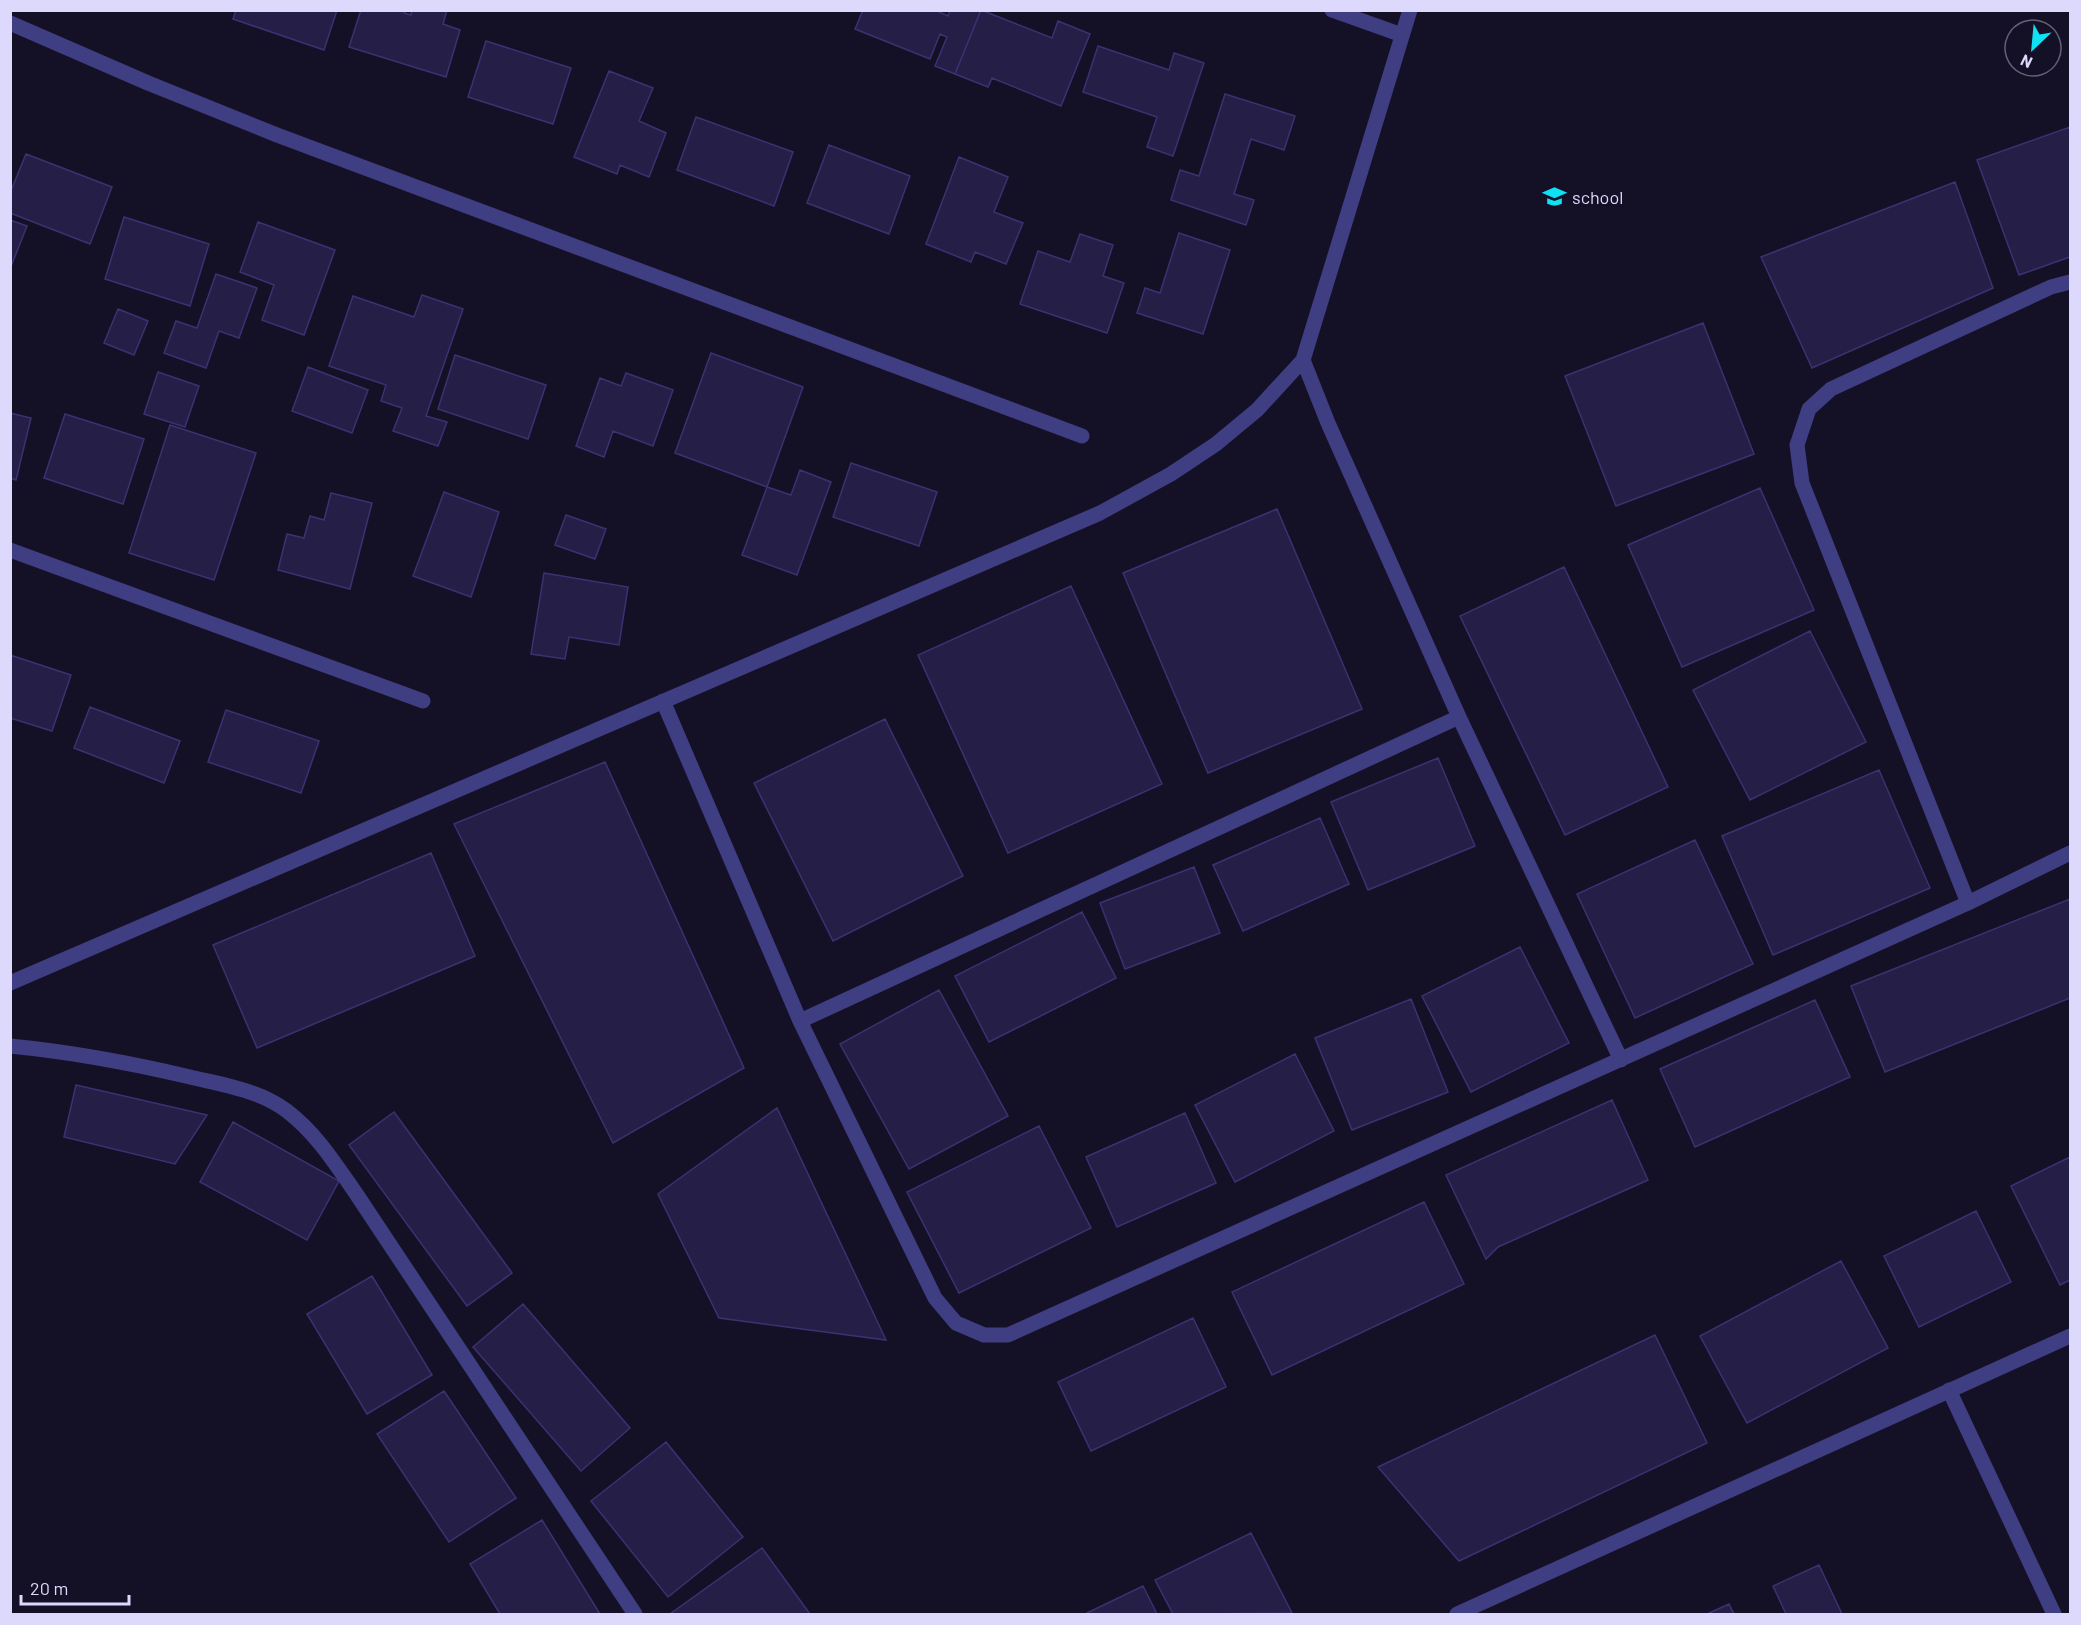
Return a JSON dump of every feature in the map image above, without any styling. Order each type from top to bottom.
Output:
[{"type":"street","points":[[1332,10],[1402,34]]},
{"type":"street","points":[[10,982],[1100,513],[1171,474],[1216,444],[1257,410],[1303,360],[1410,10]]},
{"type":"street","points":[[10,24],[277,135],[1082,436]]},
{"type":"street","points":[[1968,903],[1802,483],[1797,445],[1809,409],[1831,389],[2051,287],[2070,282]]},
{"type":"street","points":[[1303,360],[1328,423],[1459,717],[1621,1060]]},
{"type":"street","points":[[10,550],[423,701]]},
{"type":"street","points":[[663,701],[800,1021],[935,1298],[956,1323],[984,1335],[1008,1335],[1968,903],[2070,853]]},
{"type":"street","points":[[800,1021],[1459,717]]},
{"type":"street","points":[[10,1046],[159,1070],[252,1091],[286,1110],[315,1136],[357,1195],[635,1614]]},
{"type":"street","points":[[1457,1614],[2070,1336]]},
{"type":"street","points":[[1949,1390],[2054,1614]]},
{"type":"building","points":[[236,10],[337,10],[324,50],[233,19]]},
{"type":"building","points":[[361,10],[405,10],[404,13],[411,15],[412,10],[447,10],[443,24],[460,30],[446,77],[349,47]]},
{"type":"building","points":[[863,10],[940,10],[939,12],[948,16],[950,10],[981,10],[955,74],[935,66],[947,37],[940,34],[930,59],[855,29]]},
{"type":"building","points":[[981,10],[1052,38],[1058,21],[1090,34],[1061,106],[992,78],[988,87],[955,74]]},
{"type":"building","points":[[486,41],[571,68],[553,124],[468,97]]},
{"type":"building","points":[[1098,46],[1169,70],[1174,53],[1204,63],[1173,156],[1147,147],[1157,117],[1083,92]]},
{"type":"building","points":[[609,71],[653,88],[639,121],[666,133],[649,177],[620,165],[617,174],[574,157]]},
{"type":"building","points":[[1225,94],[1295,116],[1284,150],[1251,139],[1234,194],[1254,200],[1246,225],[1171,200],[1180,170],[1199,176]]},
{"type":"building","points":[[696,117],[793,152],[774,206],[677,170]]},
{"type":"building","points":[[2070,127],[2070,257],[2019,275],[1977,160]]},
{"type":"building","points":[[829,145],[910,176],[889,234],[807,203]]},
{"type":"building","points":[[26,154],[112,187],[90,244],[10,213],[10,193]]},
{"type":"building","points":[[959,157],[1008,177],[994,212],[1023,223],[1006,264],[975,252],[971,262],[926,244]]},
{"type":"building","points":[[1955,182],[1993,288],[1812,368],[1761,257]]},
{"type":"building","points":[[124,217],[209,244],[190,306],[105,279]]},
{"type":"building","points":[[10,220],[27,226],[12,264],[10,263]]},
{"type":"building","points":[[258,222],[335,250],[304,335],[262,320],[274,285],[240,272]]},
{"type":"building","points":[[1179,233],[1230,250],[1203,334],[1137,313],[1145,288],[1160,293]]},
{"type":"building","points":[[1080,234],[1113,245],[1103,276],[1124,283],[1107,333],[1020,304],[1038,251],[1070,262]]},
{"type":"building","points":[[216,274],[257,288],[239,338],[219,331],[206,368],[164,353],[176,321],[197,328]]},
{"type":"building","points":[[422,295],[463,309],[426,416],[447,422],[438,446],[393,431],[402,408],[381,401],[386,385],[329,366],[353,296],[414,317]]},
{"type":"building","points":[[118,309],[148,321],[134,355],[104,343]]},
{"type":"building","points":[[1703,323],[1754,454],[1616,506],[1565,376]]},
{"type":"building","points":[[711,353],[803,387],[767,487],[675,453]]},
{"type":"building","points":[[455,355],[546,385],[528,439],[438,409]]},
{"type":"building","points":[[308,367],[368,390],[352,433],[292,411]]},
{"type":"building","points":[[158,372],[199,386],[185,427],[144,414]]},
{"type":"building","points":[[626,373],[673,390],[653,446],[613,431],[604,457],[576,446],[600,378],[621,386]]},
{"type":"building","points":[[10,413],[31,418],[16,480],[10,478]]},
{"type":"building","points":[[65,414],[144,439],[123,504],[44,478]]},
{"type":"building","points":[[170,425],[256,453],[214,580],[129,553]]},
{"type":"building","points":[[851,463],[937,492],[919,546],[833,517]]},
{"type":"building","points":[[800,470],[831,482],[797,575],[742,555],[767,487],[791,495]]},
{"type":"building","points":[[1760,488],[1814,610],[1682,667],[1628,545]]},
{"type":"building","points":[[444,492],[499,512],[471,597],[413,576]]},
{"type":"building","points":[[331,493],[372,503],[350,589],[278,570],[287,534],[304,538],[310,516],[324,520]]},
{"type":"building","points":[[1277,509],[1362,709],[1208,773],[1123,573]]},
{"type":"building","points":[[566,515],[606,529],[595,559],[555,545]]},
{"type":"building","points":[[1564,567],[1668,787],[1565,835],[1460,616]]},
{"type":"building","points":[[544,573],[628,587],[619,645],[569,637],[565,659],[531,654]]},
{"type":"building","points":[[1071,586],[1162,784],[1008,853],[918,655]]},
{"type":"building","points":[[1810,631],[1866,742],[1750,800],[1693,690]]},
{"type":"building","points":[[10,655],[71,675],[52,731],[10,718]]},
{"type":"building","points":[[90,707],[180,741],[164,783],[74,748]]},
{"type":"building","points":[[226,710],[319,741],[301,793],[208,762]]},
{"type":"building","points":[[885,719],[963,876],[833,941],[754,783]]},
{"type":"building","points":[[1438,758],[1475,846],[1368,890],[1331,802]]},
{"type":"building","points":[[605,762],[744,1068],[613,1143],[454,824]]},
{"type":"building","points":[[1879,770],[1930,888],[1773,955],[1722,836]]},
{"type":"building","points":[[1320,818],[1349,884],[1243,931],[1213,865]]},
{"type":"building","points":[[1695,840],[1753,964],[1635,1018],[1577,894]]},
{"type":"building","points":[[431,853],[475,956],[257,1048],[213,945]]},
{"type":"building","points":[[1194,867],[1220,933],[1125,969],[1100,903]]},
{"type":"building","points":[[2070,899],[2070,998],[1885,1072],[1851,986]]},
{"type":"building","points":[[1082,912],[1116,978],[989,1042],[955,976]]},
{"type":"building","points":[[1520,947],[1569,1043],[1471,1092],[1422,996]]},
{"type":"building","points":[[939,990],[1008,1116],[909,1169],[840,1044]]},
{"type":"building","points":[[1411,999],[1448,1092],[1352,1130],[1315,1038]]},
{"type":"building","points":[[1815,1000],[1850,1077],[1695,1147],[1660,1069]]},
{"type":"building","points":[[1295,1054],[1334,1131],[1235,1182],[1195,1105]]},
{"type":"building","points":[[76,1085],[207,1115],[175,1164],[64,1137]]},
{"type":"building","points":[[1612,1100],[1648,1180],[1498,1247],[1486,1259],[1446,1175]]},
{"type":"building","points":[[777,1108],[886,1340],[719,1318],[658,1194]]},
{"type":"building","points":[[394,1112],[512,1273],[467,1306],[349,1145]]},
{"type":"building","points":[[1185,1113],[1216,1183],[1117,1227],[1086,1157]]},
{"type":"building","points":[[233,1122],[339,1181],[307,1240],[200,1182]]},
{"type":"building","points":[[1039,1126],[1091,1228],[959,1293],[907,1192]]},
{"type":"building","points":[[2070,1157],[2070,1280],[2060,1285],[2011,1186]]},
{"type":"building","points":[[1424,1202],[1464,1284],[1272,1375],[1232,1292]]},
{"type":"building","points":[[1976,1211],[2011,1282],[1919,1327],[1884,1256]]},
{"type":"building","points":[[1841,1261],[1888,1348],[1747,1423],[1700,1336]]},
{"type":"building","points":[[372,1276],[432,1375],[367,1414],[307,1314]]},
{"type":"building","points":[[523,1304],[630,1428],[581,1471],[473,1347]]},
{"type":"building","points":[[1193,1318],[1226,1387],[1091,1451],[1058,1382]]},
{"type":"building","points":[[1655,1335],[1707,1443],[1459,1561],[1378,1467]]},
{"type":"building","points":[[444,1391],[516,1498],[449,1542],[377,1434]]},
{"type":"building","points":[[666,1442],[743,1537],[668,1597],[591,1501]]},
{"type":"building","points":[[542,1520],[600,1614],[500,1614],[470,1564]]},
{"type":"building","points":[[1251,1533],[1292,1613],[1173,1614],[1155,1580]]},
{"type":"building","points":[[762,1548],[810,1614],[670,1614]]},
{"type":"building","points":[[1819,1565],[1842,1614],[1786,1614],[1773,1586]]},
{"type":"building","points":[[1143,1586],[1157,1614],[1085,1614]]},
{"type":"building","points":[[1729,1604],[1734,1614],[1707,1614]]},
{"type":"place","name":"school","points":[[1554,197]]}]
